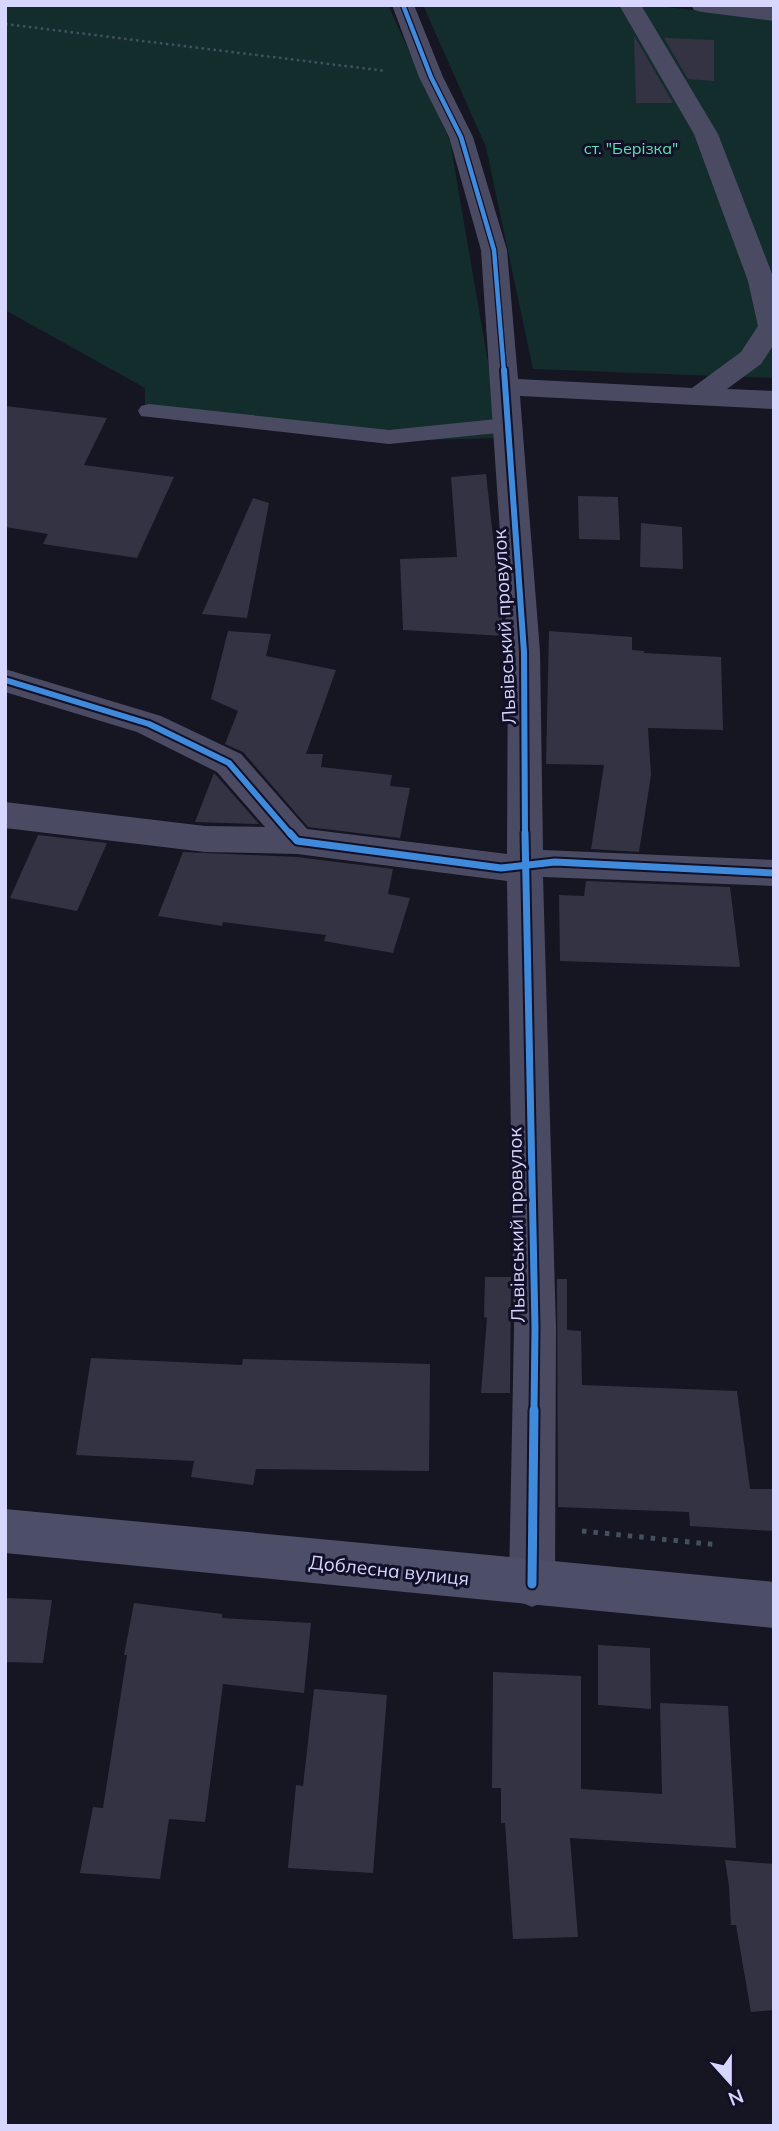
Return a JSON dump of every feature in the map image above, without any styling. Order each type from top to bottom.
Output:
[{"type":"street","name":"Львівський провулок","points":[[403,5],[431,77],[461,137],[494,250],[524,652],[525,865],[535,1328],[532,1584]]},
{"type":"street","points":[[630,5],[706,134],[761,281],[772,326],[751,358],[699,396]]},
{"type":"street","points":[[702,5],[774,13]]},
{"type":"street","points":[[505,387],[774,400]]},
{"type":"street","points":[[5,680],[149,724],[229,763],[297,841]]},
{"type":"street","points":[[5,815],[205,839],[297,841],[502,868],[555,862],[774,873]]},
{"type":"street","name":"Доблесна вулиця","points":[[5,1531],[532,1584],[774,1605]]},
{"type":"lane","points":[[149,411],[389,437],[507,425]]},
{"type":"path","points":[[5,24],[431,77]]},
{"type":"green space","points":[[5,5],[388,5],[450,141],[501,438],[385,441],[145,414],[145,388],[5,310]]},
{"type":"green space","name":"ст. \"Берізка\"","points":[[423,5],[651,5],[774,20],[774,378],[533,369],[486,147]]},
{"type":"building","points":[[635,37],[673,103],[636,103]]},
{"type":"building","points":[[664,38],[714,40],[714,81],[688,79]]},
{"type":"building","points":[[5,406],[107,418],[84,465],[174,477],[137,558],[43,544],[48,534],[5,527]]},
{"type":"building","points":[[486,474],[504,636],[403,630],[400,559],[457,557],[451,477]]},
{"type":"building","points":[[578,496],[618,497],[620,540],[579,539]]},
{"type":"building","points":[[253,498],[269,503],[247,618],[202,614]]},
{"type":"building","points":[[641,523],[682,527],[683,569],[640,567]]},
{"type":"building","points":[[228,631],[271,634],[266,656],[336,670],[306,754],[323,754],[321,767],[392,775],[390,786],[410,788],[400,838],[308,827],[243,752],[225,744],[238,711],[211,699]]},
{"type":"building","points":[[549,631],[632,637],[632,650],[644,653],[721,657],[723,730],[648,728],[651,775],[639,852],[591,849],[604,765],[546,764]]},
{"type":"building","points":[[215,774],[259,824],[195,822]]},
{"type":"building","points":[[38,835],[107,843],[77,911],[10,898]]},
{"type":"building","points":[[183,852],[297,857],[393,869],[388,894],[410,898],[393,953],[324,941],[326,935],[223,922],[222,926],[158,916]]},
{"type":"building","points":[[586,881],[730,887],[740,967],[560,961],[559,895],[584,896]]},
{"type":"building","points":[[485,1277],[511,1277],[510,1393],[481,1393],[487,1318],[484,1317]]},
{"type":"building","points":[[557,1279],[567,1279],[567,1330],[581,1331],[582,1385],[737,1391],[750,1489],[774,1489],[774,1531],[690,1526],[689,1512],[558,1507]]},
{"type":"building","points":[[91,1358],[242,1365],[243,1359],[430,1364],[429,1471],[256,1469],[253,1485],[191,1477],[194,1461],[76,1455]]},
{"type":"building","points":[[5,1598],[52,1600],[43,1663],[5,1662]]},
{"type":"building","points":[[134,1603],[222,1614],[222,1618],[311,1623],[304,1693],[223,1684],[205,1822],[169,1819],[160,1879],[80,1873],[93,1807],[103,1808],[127,1655],[124,1655]]},
{"type":"building","points":[[598,1645],[650,1648],[651,1709],[598,1705]]},
{"type":"building","points":[[493,1672],[581,1676],[581,1789],[662,1794],[660,1703],[728,1706],[736,1848],[570,1838],[578,1937],[513,1939],[505,1823],[501,1823],[501,1788],[492,1788]]},
{"type":"building","points":[[314,1689],[387,1695],[373,1873],[288,1868],[296,1785],[303,1786]]},
{"type":"building","points":[[725,1860],[774,1864],[774,2010],[751,2012],[736,1925],[731,1925]]},
{"type":"cycle path","points":[[403,5],[431,77],[461,137],[494,250],[500,319],[524,652],[525,865],[535,1328],[532,1584]]},
{"type":"cycle path","points":[[5,680],[149,724],[229,763],[297,841],[501,868],[555,862],[774,873]]}]
